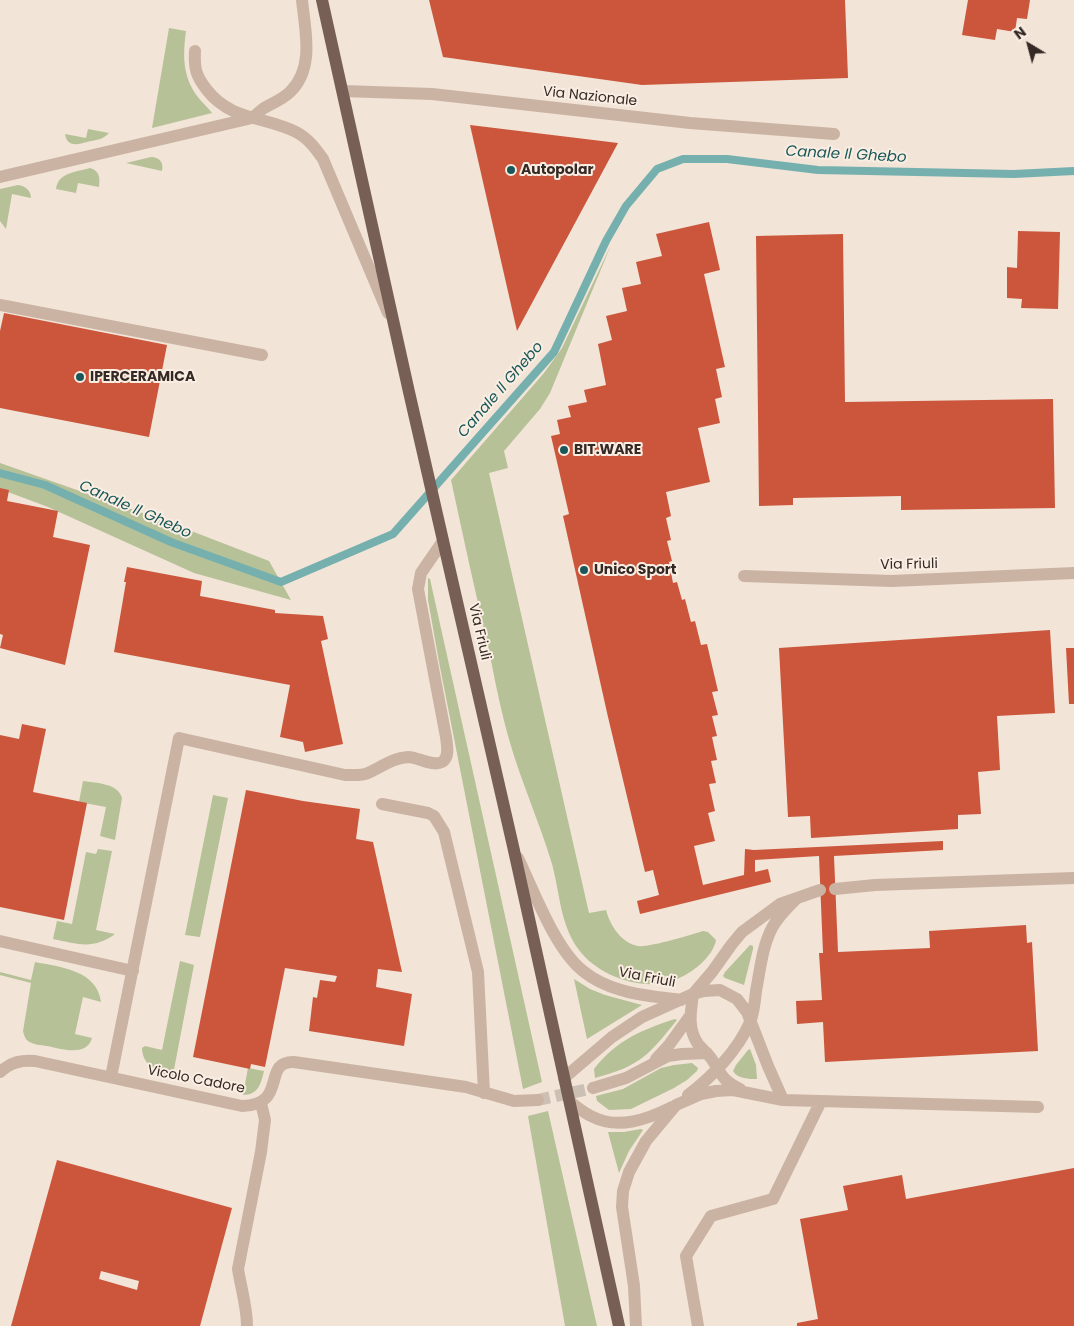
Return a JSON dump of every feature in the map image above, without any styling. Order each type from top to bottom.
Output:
[{"type":"main road","points":[[322,0],[396,333]]},
{"type":"main road","name":"Via Friuli","points":[[396,333],[620,1326]]},
{"type":"street","points":[[0,177],[252,118],[264,108],[290,93],[299,81],[305,64],[307,46],[302,0]]},
{"type":"street","points":[[194,51],[194,67],[199,80],[210,95],[224,106],[239,114],[297,132],[313,145],[324,159],[396,333]]},
{"type":"street","name":"Via Nazionale","points":[[342,91],[432,94],[690,123],[834,134]]},
{"type":"street","points":[[0,305],[262,355]]},
{"type":"street","points":[[111,1077],[178,738],[345,775],[368,773],[395,759],[406,757],[440,763],[448,751],[418,589],[421,573],[443,541]]},
{"type":"street","name":"Via Friuli","points":[[744,576],[892,581],[1074,573]]},
{"type":"street","points":[[382,804],[428,813],[434,816],[444,832],[478,972],[484,1093]]},
{"type":"street","name":"Via Friuli","points":[[513,846],[558,940],[582,971],[594,979],[622,991],[681,1000]]},
{"type":"street","points":[[836,889],[875,885],[1074,878]]},
{"type":"street","name":"Via Friuli","points":[[693,994],[742,932],[780,904],[820,890]]},
{"type":"street","name":"Via Friuli","points":[[570,1102],[592,1117],[610,1123],[630,1122],[652,1117],[676,1105],[698,1088],[734,1049],[751,1021],[767,941],[772,928],[782,913],[797,898]]},
{"type":"street","points":[[0,941],[132,972]]},
{"type":"street","points":[[681,1000],[704,991],[724,991],[742,1004],[751,1021],[783,1100]]},
{"type":"street","points":[[693,994],[690,1016],[694,1036],[727,1083],[750,1093]]},
{"type":"street","name":"Via Friuli","points":[[564,1078],[591,1053],[627,1026],[650,1013],[681,1000]]},
{"type":"street","points":[[653,1063],[690,1016]]},
{"type":"street","points":[[593,1088],[626,1078],[668,1056],[706,1053]]},
{"type":"street","name":"Vicolo Cadore","points":[[0,1072],[18,1062],[35,1061],[242,1106],[261,1103],[268,1096],[276,1072],[281,1065],[288,1062],[456,1086],[514,1101],[538,1100]]},
{"type":"street","points":[[676,1105],[701,1094],[732,1090],[783,1100],[1038,1107]]},
{"type":"street","points":[[698,1326],[686,1256],[711,1216],[772,1199],[821,1101]]},
{"type":"street","points":[[247,1326],[247,1312],[238,1269],[262,1144],[265,1120],[261,1103]]},
{"type":"street","name":"Via Friuli","points":[[636,1326],[634,1286],[622,1207],[623,1191],[629,1172],[646,1141],[676,1105]]},
{"type":"green space","points":[[169,28],[186,31],[184,56],[186,72],[197,96],[212,113],[152,128]]},
{"type":"green space","points":[[88,129],[109,133],[102,138],[80,144],[70,143],[66,138],[65,134],[86,138]]},
{"type":"green space","points":[[151,157],[160,161],[162,171],[126,163]]},
{"type":"green space","points":[[90,168],[99,175],[99,187],[78,183],[76,193],[56,189],[60,179],[64,176]]},
{"type":"green space","points":[[18,185],[27,189],[31,198],[12,194],[6,229],[0,221],[0,189]]},
{"type":"green space","points":[[611,245],[550,393],[540,409],[504,451],[508,468],[489,473],[589,913],[606,910],[610,922],[621,937],[638,946],[660,943],[703,931],[708,932],[716,940],[711,952],[701,964],[689,973],[665,983],[651,984],[624,980],[598,968],[579,950],[568,930],[561,908],[552,864],[504,721],[451,480],[544,373],[562,348]]},
{"type":"green space","points":[[0,463],[168,522],[269,561],[291,600],[194,573],[48,507],[0,489]]},
{"type":"green space","points":[[428,578],[430,579],[542,1082],[523,1089],[439,662],[428,600]]},
{"type":"green space","points":[[83,781],[100,783],[116,789],[120,793],[122,798],[115,840],[100,836],[106,807],[79,802]]},
{"type":"green space","points":[[213,795],[228,798],[200,937],[185,935]]},
{"type":"green space","points":[[98,849],[112,851],[96,930],[115,934],[92,944],[78,944],[53,939],[57,921],[72,924],[86,852],[96,854]]},
{"type":"green space","points":[[750,945],[753,946],[753,949],[744,985],[725,978],[723,976],[725,972]]},
{"type":"green space","points":[[180,961],[194,965],[172,1080],[161,1075],[148,1064],[142,1048],[145,1046],[162,1050]]},
{"type":"green space","points":[[35,962],[66,968],[76,972],[93,983],[98,991],[101,1002],[83,997],[75,1034],[92,1038],[85,1048],[79,1050],[59,1049],[32,1043],[25,1038],[23,1031],[31,983],[0,975],[0,972],[31,980]]},
{"type":"green space","points":[[574,979],[590,989],[605,995],[642,1005],[587,1039]]},
{"type":"green space","points":[[677,1020],[667,1032],[642,1058],[623,1069],[595,1078],[594,1069],[621,1043],[651,1027]]},
{"type":"green space","points":[[750,1049],[756,1065],[757,1079],[741,1077],[733,1071]]},
{"type":"green space","points":[[692,1063],[698,1068],[687,1080],[631,1109],[609,1110],[597,1101],[596,1096],[623,1089],[661,1068]]},
{"type":"green space","points":[[248,1068],[264,1071],[258,1088],[248,1095],[243,1095]]},
{"type":"green space","points":[[548,1111],[597,1326],[565,1326],[528,1116]]},
{"type":"green space","points":[[643,1130],[629,1151],[619,1173],[608,1132]]},
{"type":"building","points":[[429,0],[845,0],[848,78],[642,85],[443,57]]},
{"type":"building","points":[[968,0],[1030,0],[1027,19],[1017,18],[1015,32],[997,29],[995,40],[962,35]]},
{"type":"building","points":[[470,125],[618,143],[517,331]]},
{"type":"building","points":[[709,222],[720,270],[704,274],[725,367],[716,369],[722,397],[715,399],[720,423],[698,428],[710,482],[666,492],[671,516],[666,518],[671,540],[667,541],[672,561],[669,562],[673,583],[677,582],[682,600],[685,599],[691,622],[695,621],[701,645],[707,644],[718,691],[712,692],[718,715],[712,716],[717,736],[712,737],[717,760],[711,761],[716,783],[709,784],[715,811],[708,813],[715,841],[694,846],[703,885],[744,875],[745,849],[943,841],[943,850],[834,856],[838,952],[930,948],[929,931],[1026,925],[1027,943],[1032,942],[1038,1051],[825,1062],[823,1022],[797,1024],[796,1001],[822,1000],[819,953],[823,953],[819,856],[755,860],[755,872],[768,869],[771,882],[640,914],[637,901],[659,895],[653,870],[645,872],[608,717],[563,516],[569,514],[551,436],[560,434],[557,420],[571,417],[568,406],[587,402],[584,390],[606,385],[598,344],[612,340],[606,316],[627,311],[622,288],[641,284],[636,262],[662,256],[656,234]]},
{"type":"building","points":[[1018,231],[1060,232],[1058,309],[1021,308],[1022,299],[1007,298],[1007,267],[1017,268]]},
{"type":"building","points":[[843,234],[845,402],[1053,399],[1055,508],[901,510],[901,496],[793,498],[793,505],[759,506],[756,236]]},
{"type":"building","name":"IPERCERAMICA","points":[[4,313],[167,345],[149,437],[0,408],[0,331]]},
{"type":"building","points":[[0,488],[9,490],[7,501],[58,511],[53,537],[90,545],[65,665],[0,648],[3,635],[0,634]]},
{"type":"building","points":[[127,567],[202,581],[200,596],[275,610],[275,613],[323,616],[328,639],[321,641],[343,744],[305,752],[303,742],[280,737],[290,685],[114,652]]},
{"type":"building","points":[[1050,630],[1055,713],[997,716],[1000,770],[978,772],[981,814],[958,815],[958,829],[811,838],[810,816],[788,817],[779,648]]},
{"type":"building","points":[[1066,648],[1074,648],[1074,704],[1069,704]]},
{"type":"building","points":[[22,724],[46,729],[33,792],[87,803],[64,920],[0,907],[0,735],[19,739]]},
{"type":"building","points":[[246,790],[360,809],[356,839],[373,842],[402,972],[378,969],[376,987],[412,994],[404,1046],[309,1031],[313,997],[317,998],[320,980],[335,982],[337,976],[285,968],[265,1067],[251,1064],[250,1069],[193,1057]]},
{"type":"building","points":[[57,1160],[232,1208],[200,1326],[11,1326]],"holes":[[[101,1271],[139,1281],[137,1290],[99,1279]]]},
{"type":"building","points":[[1074,1168],[1074,1326],[797,1326],[797,1323],[818,1319],[800,1219],[848,1210],[843,1186],[902,1175],[906,1199]]},
{"type":"waterway","name":"Canale Il Ghebo","points":[[0,473],[45,485],[171,542],[281,582],[393,534],[554,352],[606,241],[626,206],[657,169],[683,159],[727,159],[818,170],[1014,174],[1074,171]]},
{"type":"tunnel","points":[[538,1100],[593,1088]]},
{"type":"place","name":"Autopolar","points":[[511,170]]},
{"type":"place","name":"IPERCERAMICA","points":[[80,377]]},
{"type":"place","name":"BIT.WARE","points":[[564,450]]},
{"type":"place","name":"Unico Sport","points":[[584,570]]}]
